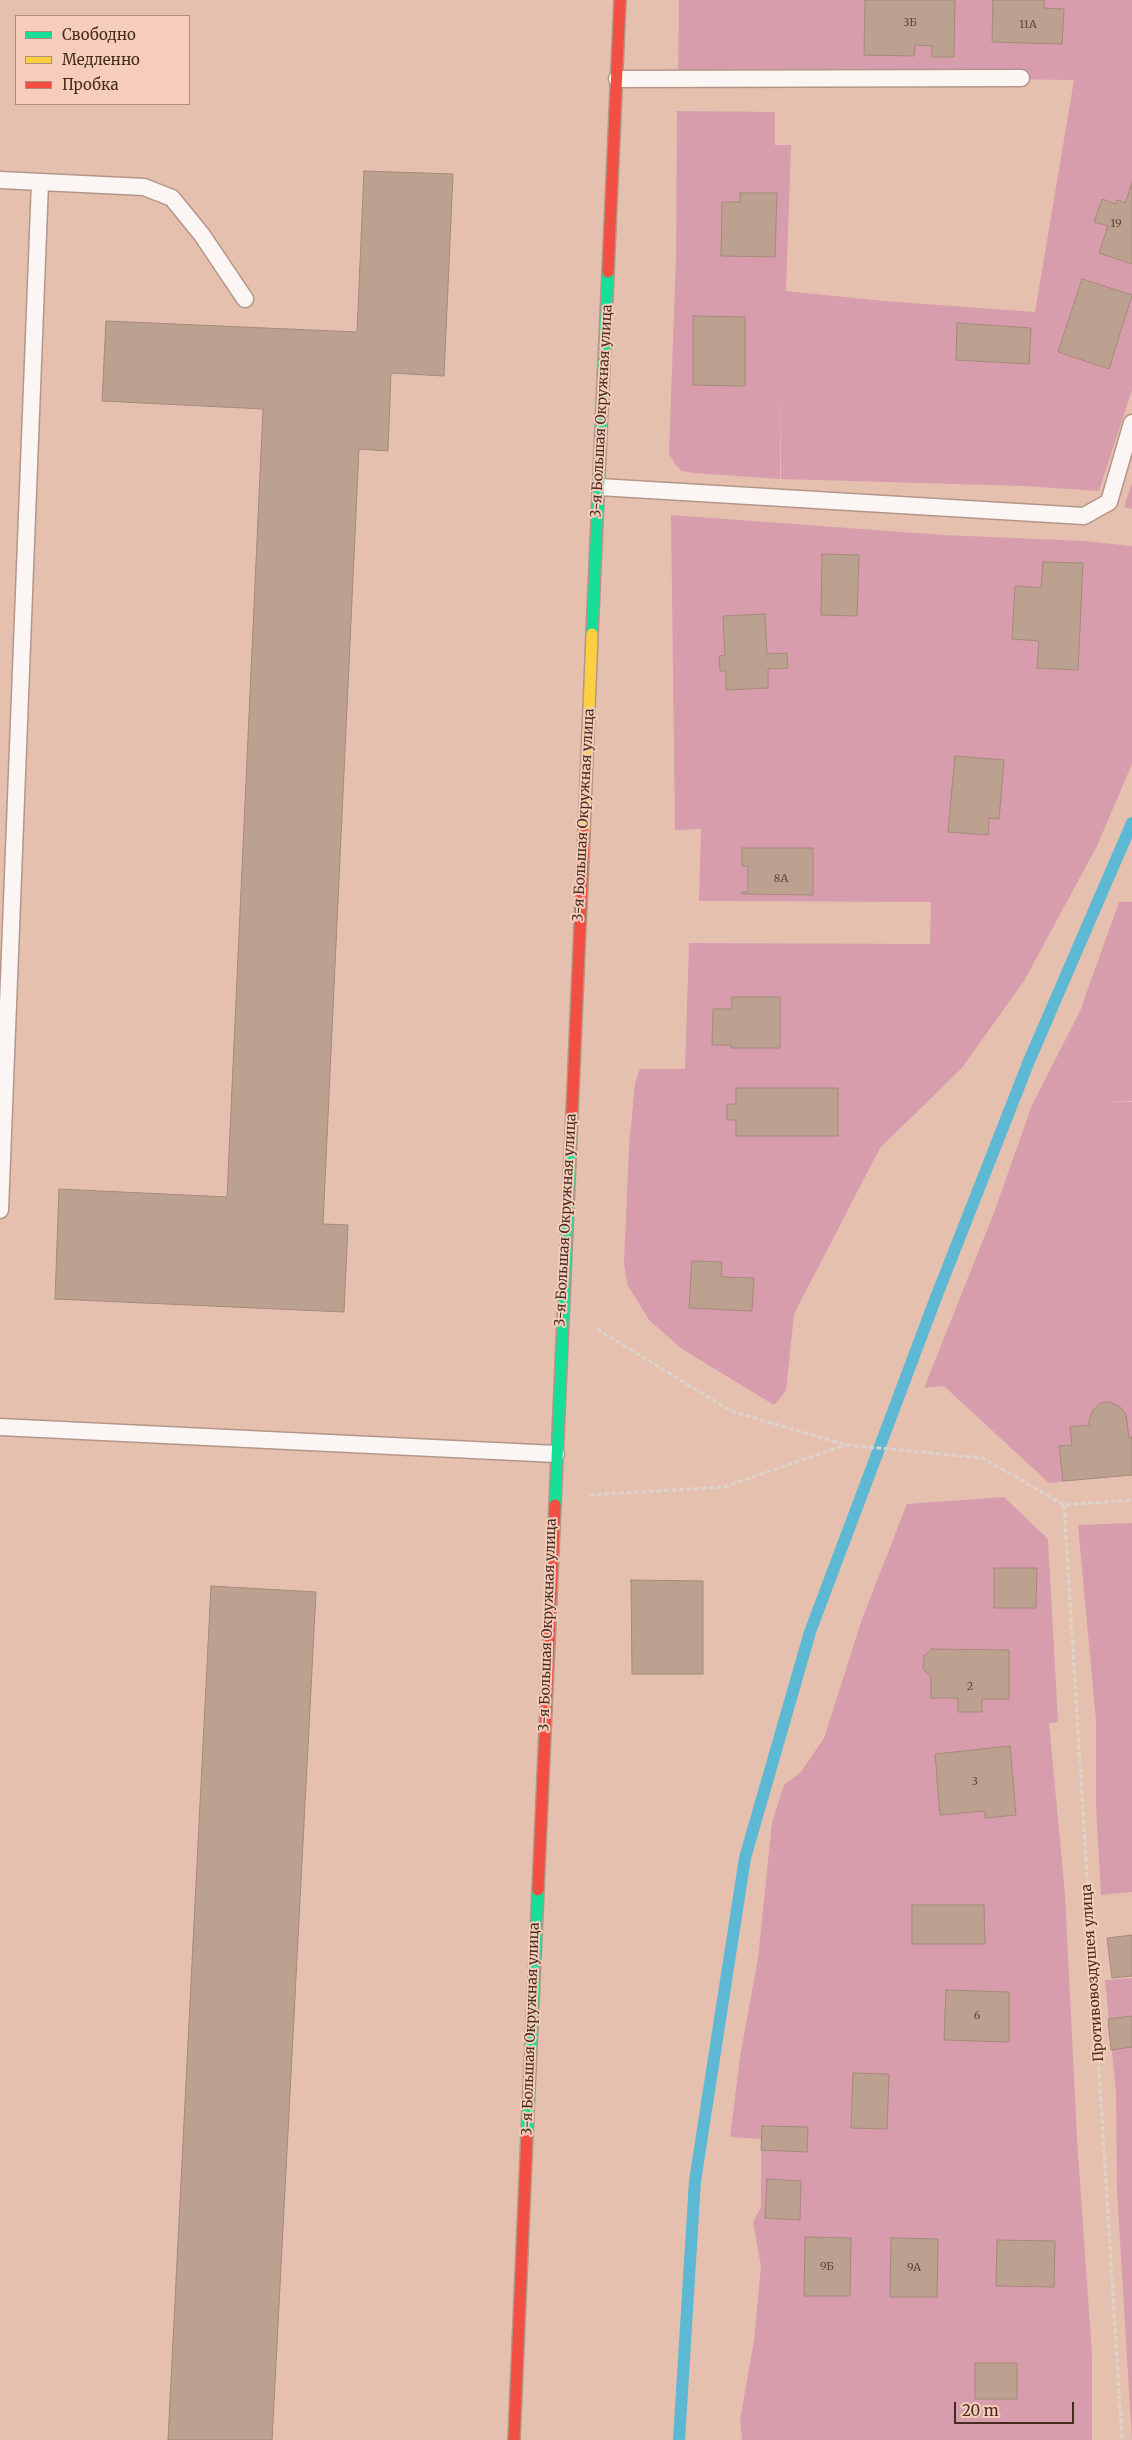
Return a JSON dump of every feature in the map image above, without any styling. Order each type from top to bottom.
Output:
[{"type":"street","name":"3-я Большая Окружная улица","points":[[514,2440],[620,0]]},
{"type":"lane","points":[[617,79],[1021,78]]},
{"type":"lane","points":[[0,180],[144,187],[172,198],[202,234],[245,298]]},
{"type":"lane","points":[[0,1210],[40,182]]},
{"type":"lane","points":[[599,487],[1084,516],[1110,502],[1132,423]]},
{"type":"lane","points":[[0,1427],[556,1454]]},
{"type":"path","points":[[562,1308],[731,1412],[846,1445],[984,1458],[1064,1506],[1132,1500]]},
{"type":"path","points":[[554,1498],[724,1487],[846,1445]]},
{"type":"path","name":"Противовоздушея улица","points":[[1064,1506],[1122,2440]]},
{"type":"shaded area","points":[[679,0],[1132,0],[1132,390],[1099,491],[1024,486],[781,479],[781,389],[780,479],[693,473],[682,471],[675,464],[669,454],[676,257],[677,111],[775,112],[775,145],[791,145],[786,291],[884,301],[1035,312],[1074,80],[678,76]]},
{"type":"shaded area","points":[[1132,483],[1132,509],[1124,507]]},
{"type":"shaded area","points":[[671,515],[944,535],[1085,541],[1132,546],[1132,764],[1097,846],[1024,981],[961,1069],[880,1148],[794,1314],[786,1391],[774,1405],[682,1349],[649,1320],[627,1284],[624,1264],[629,1146],[635,1083],[640,1069],[685,1069],[689,943],[930,944],[931,902],[699,901],[701,829],[675,830]]},
{"type":"shaded area","points":[[1119,902],[1132,902],[1132,1101],[1107,1102],[1132,1102],[1132,1475],[1049,1483],[944,1386],[924,1388],[995,1210],[1032,1105],[1080,1011]]},
{"type":"shaded area","points":[[1004,1497],[1048,1539],[1058,1722],[1049,1723],[1065,1894],[1077,2139],[1092,2355],[1092,2440],[742,2440],[740,2420],[754,2340],[761,2266],[753,2222],[761,2207],[761,2139],[730,2137],[740,2057],[758,1958],[772,1822],[784,1785],[801,1772],[824,1738],[862,1619],[907,1504]]},
{"type":"shaded area","points":[[1132,1523],[1132,1892],[1101,1895],[1096,1806],[1096,1721],[1078,1525]]},
{"type":"shaded area","points":[[1132,1978],[1132,2440],[1117,2191],[1116,2092],[1105,1980]]},
{"type":"building","points":[[865,0],[955,0],[954,57],[932,57],[932,46],[915,45],[914,56],[864,55]]},
{"type":"building","points":[[993,0],[1044,0],[1044,8],[1064,9],[1062,44],[992,42]]},
{"type":"building","points":[[364,171],[453,174],[444,376],[391,373],[388,451],[359,449],[323,1224],[348,1225],[344,1312],[55,1299],[59,1189],[227,1197],[263,409],[102,401],[106,321],[357,332]]},
{"type":"building","points":[[1132,183],[1132,264],[1099,253],[1108,226],[1094,222],[1102,199],[1116,204],[1117,200],[1125,203]]},
{"type":"building","points":[[740,193],[777,193],[775,257],[721,256],[722,202],[740,202]]},
{"type":"building","points":[[1082,279],[1132,295],[1109,369],[1058,352]]},
{"type":"building","points":[[693,316],[745,317],[745,386],[693,385]]},
{"type":"building","points":[[957,323],[1031,328],[1029,364],[956,360]]},
{"type":"building","points":[[822,554],[859,555],[857,616],[821,615]]},
{"type":"building","points":[[1043,562],[1083,563],[1078,670],[1037,668],[1039,641],[1012,639],[1015,586],[1041,588]]},
{"type":"building","points":[[765,614],[767,654],[787,653],[788,668],[768,669],[768,688],[726,690],[726,671],[720,671],[719,656],[725,655],[723,616]]},
{"type":"building","points":[[955,756],[1004,760],[999,819],[989,818],[988,835],[948,832]]},
{"type":"building","points":[[742,848],[813,848],[813,895],[742,894],[741,892],[748,892],[748,866],[742,866]]},
{"type":"building","points":[[732,997],[780,997],[780,1048],[731,1048],[731,1045],[712,1045],[713,1009],[732,1009]]},
{"type":"building","points":[[736,1088],[838,1088],[838,1136],[736,1136],[736,1120],[727,1120],[727,1104],[736,1104]]},
{"type":"building","points":[[692,1261],[722,1262],[721,1277],[754,1278],[752,1311],[689,1308]]},
{"type":"building","points":[[1109,1402],[1119,1406],[1126,1414],[1129,1438],[1132,1437],[1132,1475],[1063,1481],[1059,1446],[1072,1445],[1070,1427],[1089,1425],[1093,1410],[1101,1403]]},
{"type":"building","points":[[994,1568],[1037,1568],[1036,1608],[994,1608]]},
{"type":"building","points":[[631,1580],[703,1581],[703,1674],[632,1674]]},
{"type":"building","points":[[211,1586],[316,1592],[272,2440],[168,2440]]},
{"type":"building","points":[[932,1649],[1009,1650],[1009,1699],[982,1699],[982,1712],[958,1712],[958,1698],[931,1698],[931,1677],[923,1669],[924,1656]]},
{"type":"building","points":[[1010,1746],[1016,1815],[985,1818],[985,1811],[940,1815],[935,1754]]},
{"type":"building","points":[[912,1905],[984,1905],[985,1944],[912,1944]]},
{"type":"building","points":[[1132,1935],[1132,1976],[1112,1978],[1107,1938]]},
{"type":"building","points":[[946,1990],[1009,1992],[1009,2042],[944,2040]]},
{"type":"building","points":[[1132,2016],[1132,2047],[1111,2050],[1108,2019]]},
{"type":"building","points":[[853,2073],[889,2074],[887,2129],[851,2128]]},
{"type":"building","points":[[762,2126],[808,2127],[807,2152],[761,2150]]},
{"type":"building","points":[[767,2179],[801,2181],[800,2220],[765,2218]]},
{"type":"building","points":[[805,2237],[851,2238],[850,2296],[804,2296]]},
{"type":"building","points":[[891,2238],[938,2239],[937,2297],[890,2297]]},
{"type":"building","points":[[997,2240],[1055,2241],[1054,2287],[996,2286]]},
{"type":"building","points":[[975,2363],[1017,2363],[1017,2399],[975,2399]]},
{"type":"waterway","points":[[679,2440],[695,2181],[745,1858],[810,1632],[935,1300],[1029,1061],[1132,823]]},
{"type":"traffic: fast","points":[[592,634],[608,272]]},
{"type":"traffic: fast","points":[[555,1505],[571,1136]]},
{"type":"traffic: fast","points":[[527,2134],[538,1890]]},
{"type":"traffic: slow","points":[[584,833],[592,634]]},
{"type":"traffic: jam","points":[[608,272],[620,0]]},
{"type":"traffic: jam","points":[[571,1136],[584,833]]},
{"type":"traffic: jam","points":[[538,1890],[555,1505]]},
{"type":"traffic: jam","points":[[514,2440],[527,2134]]}]
